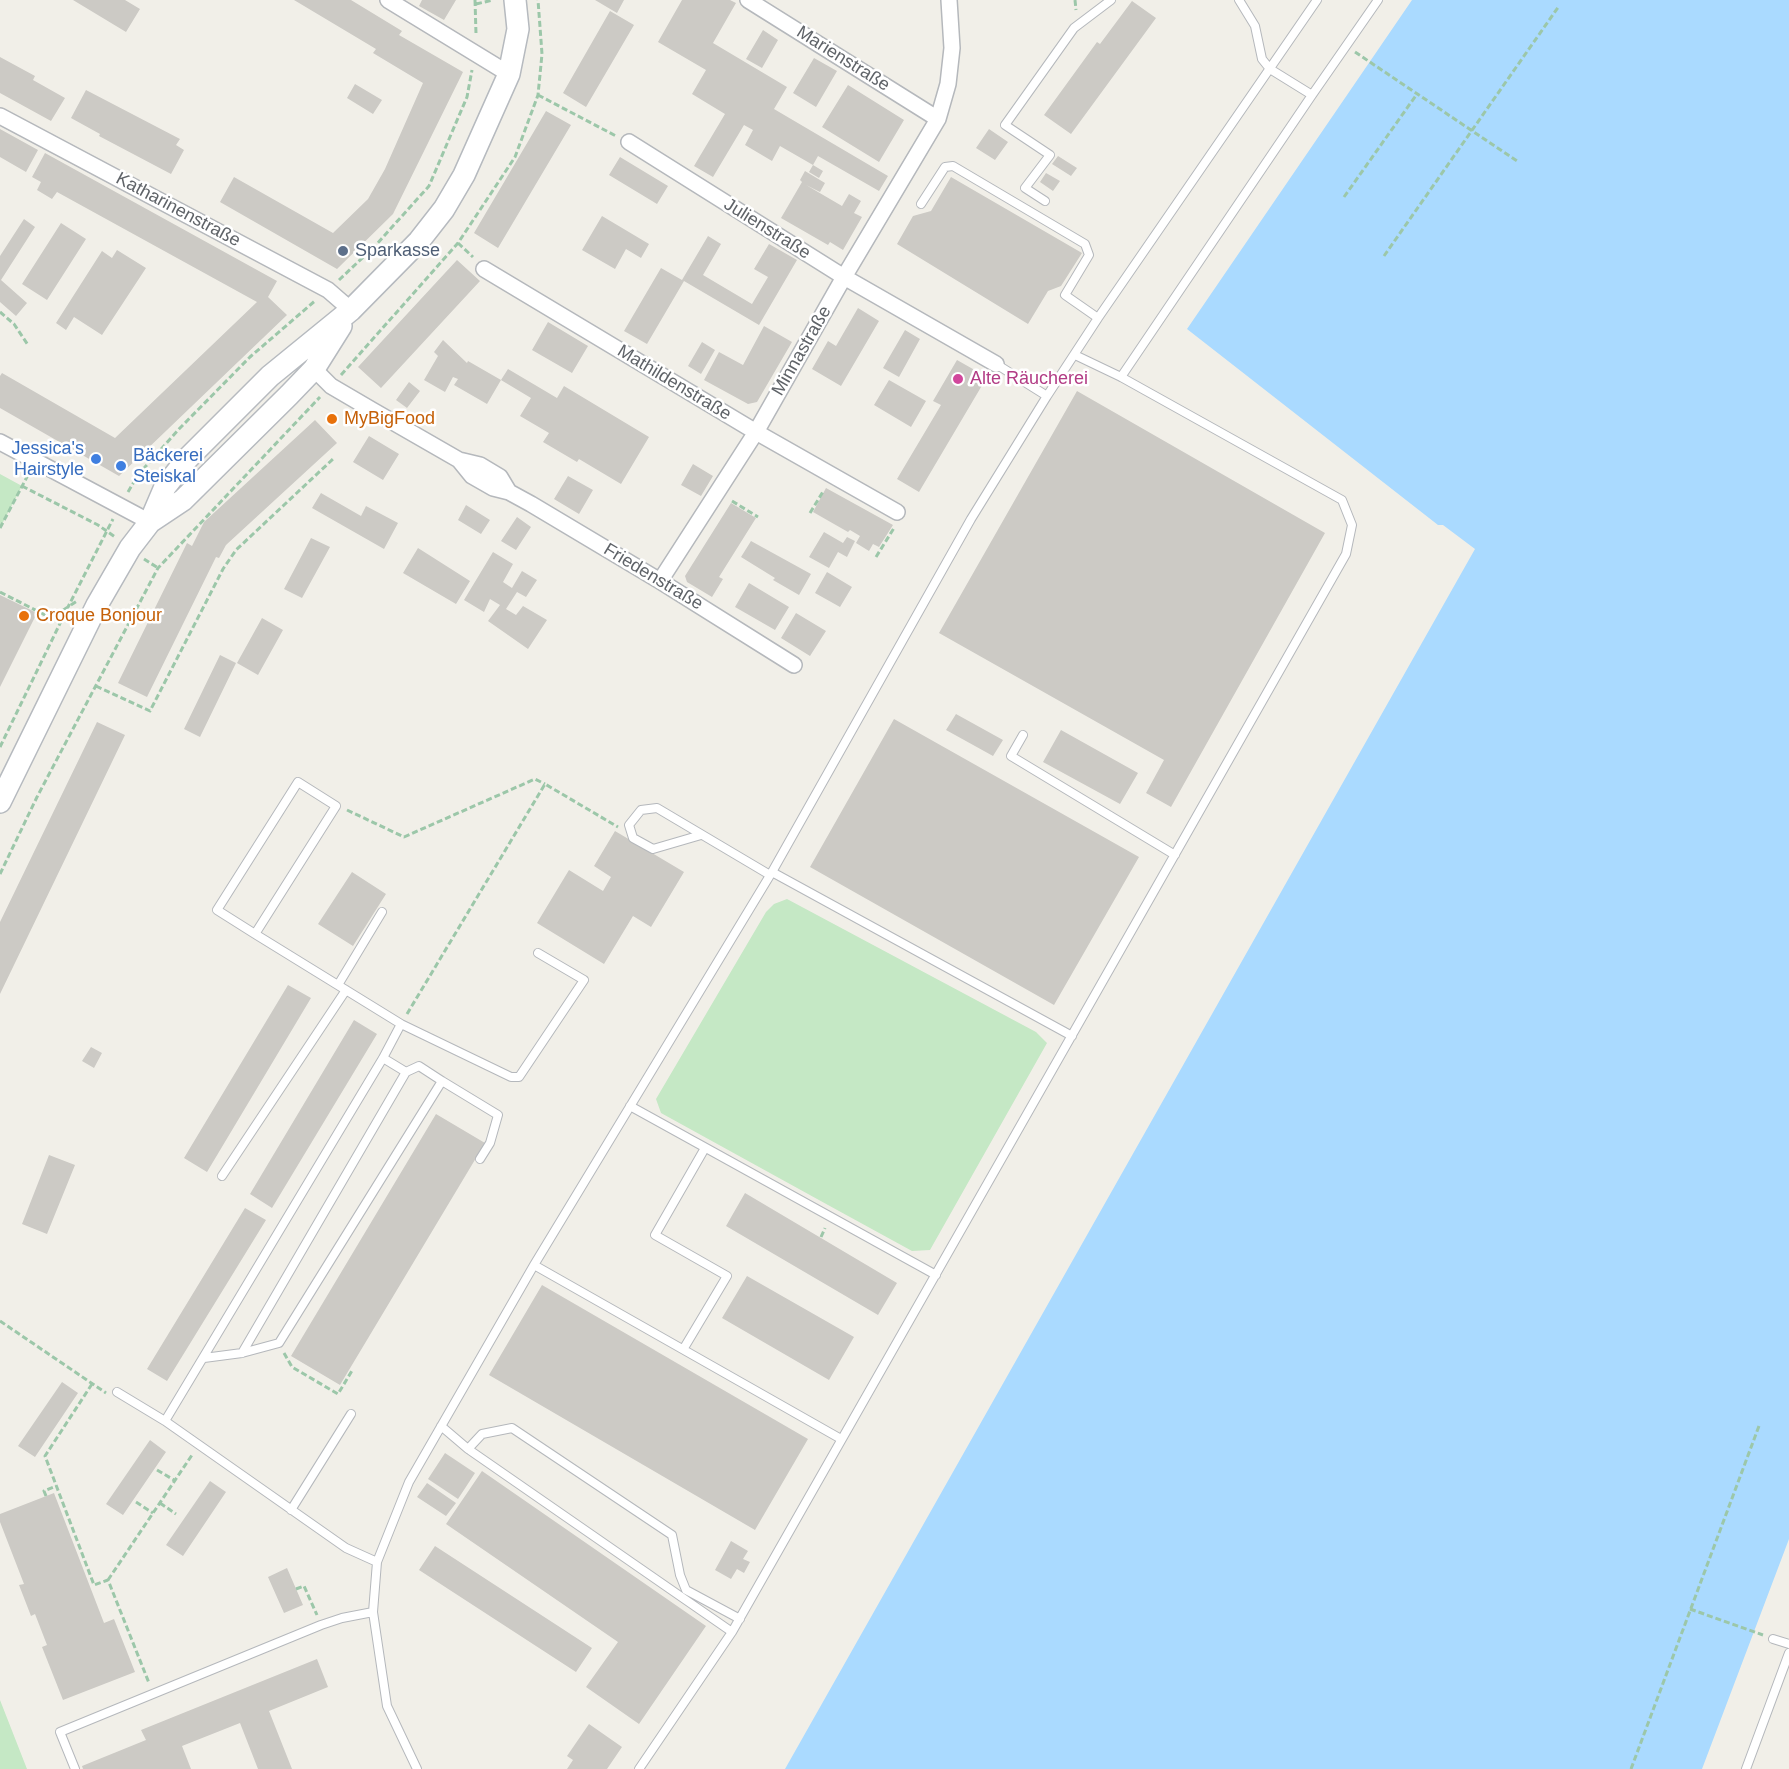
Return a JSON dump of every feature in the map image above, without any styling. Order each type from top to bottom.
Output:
[{"type":"main road","points":[[505,0],[511,30],[509,74]]},
{"type":"main road","points":[[0,802],[97,605],[130,548],[150,522],[165,487],[187,459],[270,376],[351,310],[419,241],[444,209],[464,175],[509,74],[518,29],[515,0]]},
{"type":"main road","points":[[150,522],[183,500],[314,369],[351,310]]},
{"type":"street","points":[[388,0],[509,74]]},
{"type":"street","name":"Marienstraße","points":[[748,0],[938,119]]},
{"type":"street","name":"Minnastraße","points":[[660,581],[756,432],[844,277],[938,119],[948,84],[952,48],[949,0]]},
{"type":"street","name":"Katharinenstraße","points":[[0,116],[328,290],[351,310]]},
{"type":"street","name":"Julienstraße","points":[[629,142],[844,277],[996,364]]},
{"type":"street","name":"Mathildenstraße","points":[[484,269],[756,432],[897,512]]},
{"type":"street","name":"Friedenstraße","points":[[314,369],[331,386],[459,460],[472,476],[494,488],[509,492],[660,581],[794,665]]},
{"type":"street","points":[[0,442],[150,522]]},
{"type":"lane","points":[[1045,201],[1025,188],[1050,155],[1005,125],[1074,28],[1111,0]]},
{"type":"lane","points":[[1239,0],[1255,26],[1262,59],[1270,69],[1312,95]]},
{"type":"lane","points":[[417,1769],[387,1706],[373,1612],[376,1562],[409,1482],[534,1265],[771,873],[971,519],[1098,318],[1317,0]]},
{"type":"lane","points":[[1121,377],[1375,1]]},
{"type":"lane","points":[[921,204],[945,167],[953,166],[1085,244],[1089,255],[1065,295],[1098,318]]},
{"type":"lane","points":[[639,1769],[740,1619],[1346,554],[1352,525],[1342,500],[1121,377],[1075,355]]},
{"type":"lane","points":[[996,364],[1047,396]]},
{"type":"lane","points":[[1023,735],[1011,756],[1175,855]]},
{"type":"lane","points":[[255,934],[336,806],[298,782],[218,910],[255,934],[401,1024],[511,1077],[519,1077],[584,980],[537,953]]},
{"type":"lane","points":[[701,835],[652,849],[633,838],[629,825],[641,810],[657,808],[701,835],[1072,1036]]},
{"type":"lane","points":[[338,985],[382,912]]},
{"type":"lane","points":[[222,1176],[346,990]]},
{"type":"lane","points":[[165,1421],[383,1058],[401,1024]]},
{"type":"lane","points":[[383,1058],[406,1072]]},
{"type":"lane","points":[[242,1353],[406,1072],[418,1066],[498,1115],[490,1143],[480,1160]]},
{"type":"lane","points":[[204,1358],[242,1353],[279,1343],[442,1081]]},
{"type":"lane","points":[[630,1106],[936,1275]]},
{"type":"lane","points":[[684,1348],[726,1276],[655,1235],[705,1148]]},
{"type":"lane","points":[[534,1265],[841,1439]]},
{"type":"lane","points":[[117,1392],[200,1444],[346,1548],[376,1562]]},
{"type":"lane","points":[[291,1509],[351,1414]]},
{"type":"lane","points":[[441,1426],[468,1449],[732,1632]]},
{"type":"lane","points":[[468,1449],[482,1434],[512,1428],[672,1535],[680,1575],[686,1590],[740,1619]]},
{"type":"lane","points":[[75,1769],[60,1732],[321,1625],[373,1612]]},
{"type":"lane","points":[[1773,1639],[1789,1644]]},
{"type":"lane","points":[[1746,1769],[1789,1653]]},
{"type":"path","points":[[476,4],[493,0]]},
{"type":"path","points":[[0,874],[37,797],[158,568],[331,386],[458,243],[515,157],[538,94],[542,54],[538,0]]},
{"type":"path","points":[[1384,256],[1559,6]]},
{"type":"path","points":[[1345,47],[1371,61],[1517,160]]},
{"type":"path","points":[[538,94],[629,142]]},
{"type":"path","points":[[1344,197],[1417,94]]},
{"type":"path","points":[[458,243],[484,269]]},
{"type":"path","points":[[0,312],[14,324],[28,345]]},
{"type":"path","points":[[96,686],[150,711],[223,569],[236,550],[333,459]]},
{"type":"path","points":[[0,528],[36,460]]},
{"type":"path","points":[[810,513],[833,476]]},
{"type":"path","points":[[22,486],[98,525],[158,568]]},
{"type":"path","points":[[717,492],[758,517]]},
{"type":"path","points":[[876,557],[896,526],[897,512]]},
{"type":"path","points":[[0,592],[51,618]]},
{"type":"path","points":[[336,806],[404,837],[535,779],[617,828],[629,825]]},
{"type":"path","points":[[401,1024],[545,784]]},
{"type":"path","points":[[0,1321],[105,1394],[117,1392]]},
{"type":"path","points":[[279,1343],[292,1367],[338,1394],[353,1369]]},
{"type":"path","points":[[92,1384],[45,1456],[93,1585],[108,1580],[200,1444]]},
{"type":"path","points":[[1631,1769],[1759,1426]]},
{"type":"path","points":[[157,1470],[174,1480]]},
{"type":"path","points":[[46,1496],[44,1491],[56,1486]]},
{"type":"path","points":[[136,1502],[153,1513]]},
{"type":"path","points":[[160,1503],[177,1514]]},
{"type":"path","points":[[108,1580],[153,1694]]},
{"type":"path","points":[[296,1589],[304,1586],[321,1625]]},
{"type":"path","points":[[1690,1609],[1773,1639]]},
{"type":"green space","points":[[0,474],[22,486],[0,528]]},
{"type":"green space","points":[[787,899],[1036,1032],[1047,1043],[930,1250],[912,1251],[661,1113],[656,1099],[766,912],[774,904]]},
{"type":"green space","points":[[0,1700],[27,1769],[0,1769]]},
{"type":"water","points":[[1412,0],[1789,0],[1789,1539],[1702,1769],[785,1769],[1475,549],[1443,525],[1438,525],[1187,329]]},
{"type":"building","points":[[73,0],[125,0],[140,9],[126,32]]},
{"type":"building","points":[[294,0],[351,0],[402,31],[399,35],[463,72],[393,214],[337,269],[220,202],[234,177],[333,233],[368,199],[385,169],[423,83],[373,53],[376,49]]},
{"type":"building","points":[[422,0],[456,0],[444,20],[419,6]]},
{"type":"building","points":[[595,0],[624,0],[617,13]]},
{"type":"building","points":[[682,0],[730,0],[736,3],[713,43],[787,87],[774,109],[888,176],[879,191],[818,156],[813,165],[780,146],[772,161],[745,145],[753,130],[744,125],[713,177],[694,166],[725,114],[692,94],[706,70],[658,42]]},
{"type":"building","points":[[1132,1],[1156,18],[1071,134],[1044,115],[1097,42],[1100,44]]},
{"type":"building","points":[[610,11],[634,25],[586,107],[563,93]]},
{"type":"building","points":[[763,30],[778,40],[762,68],[746,59]]},
{"type":"building","points":[[0,57],[35,76],[33,80],[65,98],[51,121],[0,93]]},
{"type":"building","points":[[814,58],[837,71],[816,107],[793,93]]},
{"type":"building","points":[[355,84],[382,100],[373,114],[347,98]]},
{"type":"building","points":[[848,85],[904,120],[879,162],[822,127]]},
{"type":"building","points":[[86,90],[180,139],[176,145],[184,150],[171,174],[99,136],[100,134],[71,118]]},
{"type":"building","points":[[546,111],[571,125],[498,248],[474,233]]},
{"type":"building","points":[[0,129],[38,150],[26,172],[0,157]]},
{"type":"building","points":[[989,129],[1008,142],[995,160],[976,148]]},
{"type":"building","points":[[45,153],[277,281],[268,297],[287,315],[119,476],[0,408],[0,376],[2,373],[115,438],[257,302],[57,192],[52,199],[37,190],[41,182],[32,177]]},
{"type":"building","points":[[1058,156],[1077,168],[1071,176],[1052,164]]},
{"type":"building","points":[[620,157],[668,186],[657,204],[609,175]]},
{"type":"building","points":[[813,165],[823,171],[819,178],[809,172]]},
{"type":"building","points":[[805,171],[825,183],[820,192],[806,185],[842,206],[849,194],[861,201],[854,213],[862,217],[843,250],[830,242],[828,245],[781,218],[802,182],[800,180]]},
{"type":"building","points":[[1046,173],[1060,181],[1053,191],[1040,182]]},
{"type":"building","points":[[951,177],[1082,253],[1061,286],[1048,291],[1028,324],[897,244],[913,216],[931,211]]},
{"type":"building","points":[[602,216],[649,244],[641,258],[626,249],[615,269],[582,250]]},
{"type":"building","points":[[24,219],[35,227],[1,280],[27,303],[16,316],[0,302],[0,256]]},
{"type":"building","points":[[61,223],[86,239],[47,300],[22,284]]},
{"type":"building","points":[[708,236],[721,244],[703,275],[752,304],[768,277],[754,269],[769,244],[797,260],[759,325],[684,281],[647,344],[624,331],[661,268],[682,280]]},
{"type":"building","points":[[117,250],[146,268],[102,335],[74,317],[66,330],[56,323],[102,251],[112,258]]},
{"type":"building","points":[[457,260],[480,281],[381,388],[358,367]]},
{"type":"building","points":[[858,308],[879,321],[841,386],[812,369],[828,341],[836,346]]},
{"type":"building","points":[[548,322],[588,346],[572,373],[532,350]]},
{"type":"building","points":[[764,326],[792,342],[757,402],[748,404],[704,380],[719,352],[743,365]]},
{"type":"building","points":[[905,330],[920,339],[899,377],[883,368]]},
{"type":"building","points":[[443,340],[467,363],[468,361],[501,380],[487,404],[454,385],[458,379],[453,377],[445,392],[424,380],[438,356],[434,352]]},
{"type":"building","points":[[702,342],[715,350],[701,374],[688,366]]},
{"type":"building","points":[[957,360],[987,377],[919,492],[897,479],[941,405],[933,401]]},
{"type":"building","points":[[508,369],[557,398],[564,386],[649,437],[621,484],[579,459],[577,462],[543,442],[549,433],[520,416],[531,398],[501,380]]},
{"type":"building","points":[[889,380],[926,401],[911,427],[874,405]]},
{"type":"building","points":[[409,382],[420,391],[407,408],[396,400]]},
{"type":"building","points":[[1077,391],[1325,533],[1171,807],[1146,793],[1164,760],[939,633]]},
{"type":"building","points":[[331,412],[338,417],[333,424],[326,419]]},
{"type":"building","points":[[315,420],[337,443],[226,545],[219,558],[216,557],[147,697],[118,683],[187,543],[192,546],[204,522]]},
{"type":"building","points":[[369,436],[399,454],[383,480],[353,462]]},
{"type":"building","points":[[693,464],[713,476],[701,496],[681,485]]},
{"type":"building","points":[[568,476],[593,490],[579,514],[554,499]]},
{"type":"building","points":[[826,488],[893,525],[879,547],[873,544],[869,551],[856,543],[860,536],[850,530],[848,532],[813,512]]},
{"type":"building","points":[[321,493],[361,516],[366,506],[398,523],[384,549],[312,508]]},
{"type":"building","points":[[731,503],[756,518],[719,577],[723,579],[712,597],[687,582],[685,576]]},
{"type":"building","points":[[466,505],[490,520],[481,534],[458,520]]},
{"type":"building","points":[[517,517],[531,527],[516,550],[501,541]]},
{"type":"building","points":[[824,532],[843,543],[847,537],[855,541],[847,557],[838,552],[829,568],[809,557]]},
{"type":"building","points":[[311,538],[330,547],[302,598],[284,589]]},
{"type":"building","points":[[751,541],[811,574],[799,595],[741,557]]},
{"type":"building","points":[[418,548],[470,581],[456,604],[403,573]]},
{"type":"building","points":[[493,552],[513,564],[503,582],[512,588],[522,571],[537,580],[526,597],[517,592],[506,609],[516,615],[523,606],[547,620],[528,649],[488,621],[500,605],[490,599],[484,612],[464,600]]},
{"type":"building","points":[[827,572],[852,587],[840,607],[815,593]]},
{"type":"building","points":[[749,583],[789,607],[775,630],[735,607]]},
{"type":"building","points":[[0,595],[37,613],[0,687]]},
{"type":"building","points":[[796,613],[826,631],[810,656],[781,638]]},
{"type":"building","points":[[262,618],[283,630],[258,675],[237,663]]},
{"type":"building","points":[[220,655],[236,663],[200,737],[184,729]]},
{"type":"building","points":[[956,714],[1003,740],[993,756],[946,730]]},
{"type":"building","points":[[894,719],[1139,857],[1054,1005],[810,867]]},
{"type":"building","points":[[97,722],[125,735],[0,994],[0,922]]},
{"type":"building","points":[[1061,730],[1138,773],[1120,804],[1043,762]]},
{"type":"building","points":[[615,831],[684,872],[651,927],[633,916],[604,964],[537,923],[569,870],[603,891],[611,877],[594,866]]},
{"type":"building","points":[[352,872],[386,894],[353,946],[318,924]]},
{"type":"building","points":[[288,985],[311,998],[207,1172],[184,1158]]},
{"type":"building","points":[[354,1020],[377,1034],[272,1208],[250,1194]]},
{"type":"building","points":[[91,1047],[102,1053],[94,1068],[82,1061]]},
{"type":"building","points":[[436,1114],[485,1143],[340,1385],[291,1356]]},
{"type":"building","points":[[49,1155],[75,1165],[47,1234],[22,1224]]},
{"type":"building","points":[[745,1193],[897,1283],[878,1315],[726,1226]]},
{"type":"building","points":[[245,1208],[266,1220],[167,1381],[147,1369]]},
{"type":"building","points":[[747,1276],[854,1337],[829,1380],[722,1318]]},
{"type":"building","points":[[542,1285],[808,1439],[755,1530],[489,1375]]},
{"type":"building","points":[[62,1382],[78,1393],[35,1457],[18,1446]]},
{"type":"building","points":[[150,1440],[166,1452],[123,1515],[106,1504]]},
{"type":"building","points":[[445,1453],[475,1473],[458,1499],[428,1479]]},
{"type":"building","points":[[482,1471],[706,1626],[639,1724],[586,1687],[618,1642],[446,1524]]},
{"type":"building","points":[[210,1481],[226,1492],[183,1556],[166,1545]]},
{"type":"building","points":[[427,1483],[456,1503],[446,1516],[417,1497]]},
{"type":"building","points":[[54,1493],[104,1623],[114,1619],[135,1672],[63,1700],[42,1647],[47,1645],[35,1614],[31,1616],[19,1585],[24,1584],[0,1522],[0,1514]]},
{"type":"building","points":[[731,1541],[748,1551],[743,1559],[750,1562],[744,1573],[737,1569],[731,1579],[715,1570]]},
{"type":"building","points":[[435,1546],[592,1648],[576,1672],[419,1570]]},
{"type":"building","points":[[287,1568],[303,1605],[284,1613],[268,1577]]},
{"type":"building","points":[[317,1659],[328,1687],[269,1711],[292,1769],[258,1769],[240,1723],[182,1746],[191,1769],[83,1769],[82,1766],[146,1740],[141,1730]]},
{"type":"building","points":[[589,1724],[622,1747],[607,1769],[567,1769],[573,1760],[567,1756]]},
{"type":"place","name":"Sparkasse","points":[[343,251]]},
{"type":"place","name":"Alte Räucherei","points":[[958,379]]},
{"type":"place","name":"MyBigFood","points":[[332,419]]},
{"type":"place","name":"Jessica's Hairstyle","points":[[96,459]]},
{"type":"place","name":"Bäckerei Steiskal","points":[[121,466]]},
{"type":"place","name":"Croque Bonjour","points":[[24,616]]}]
